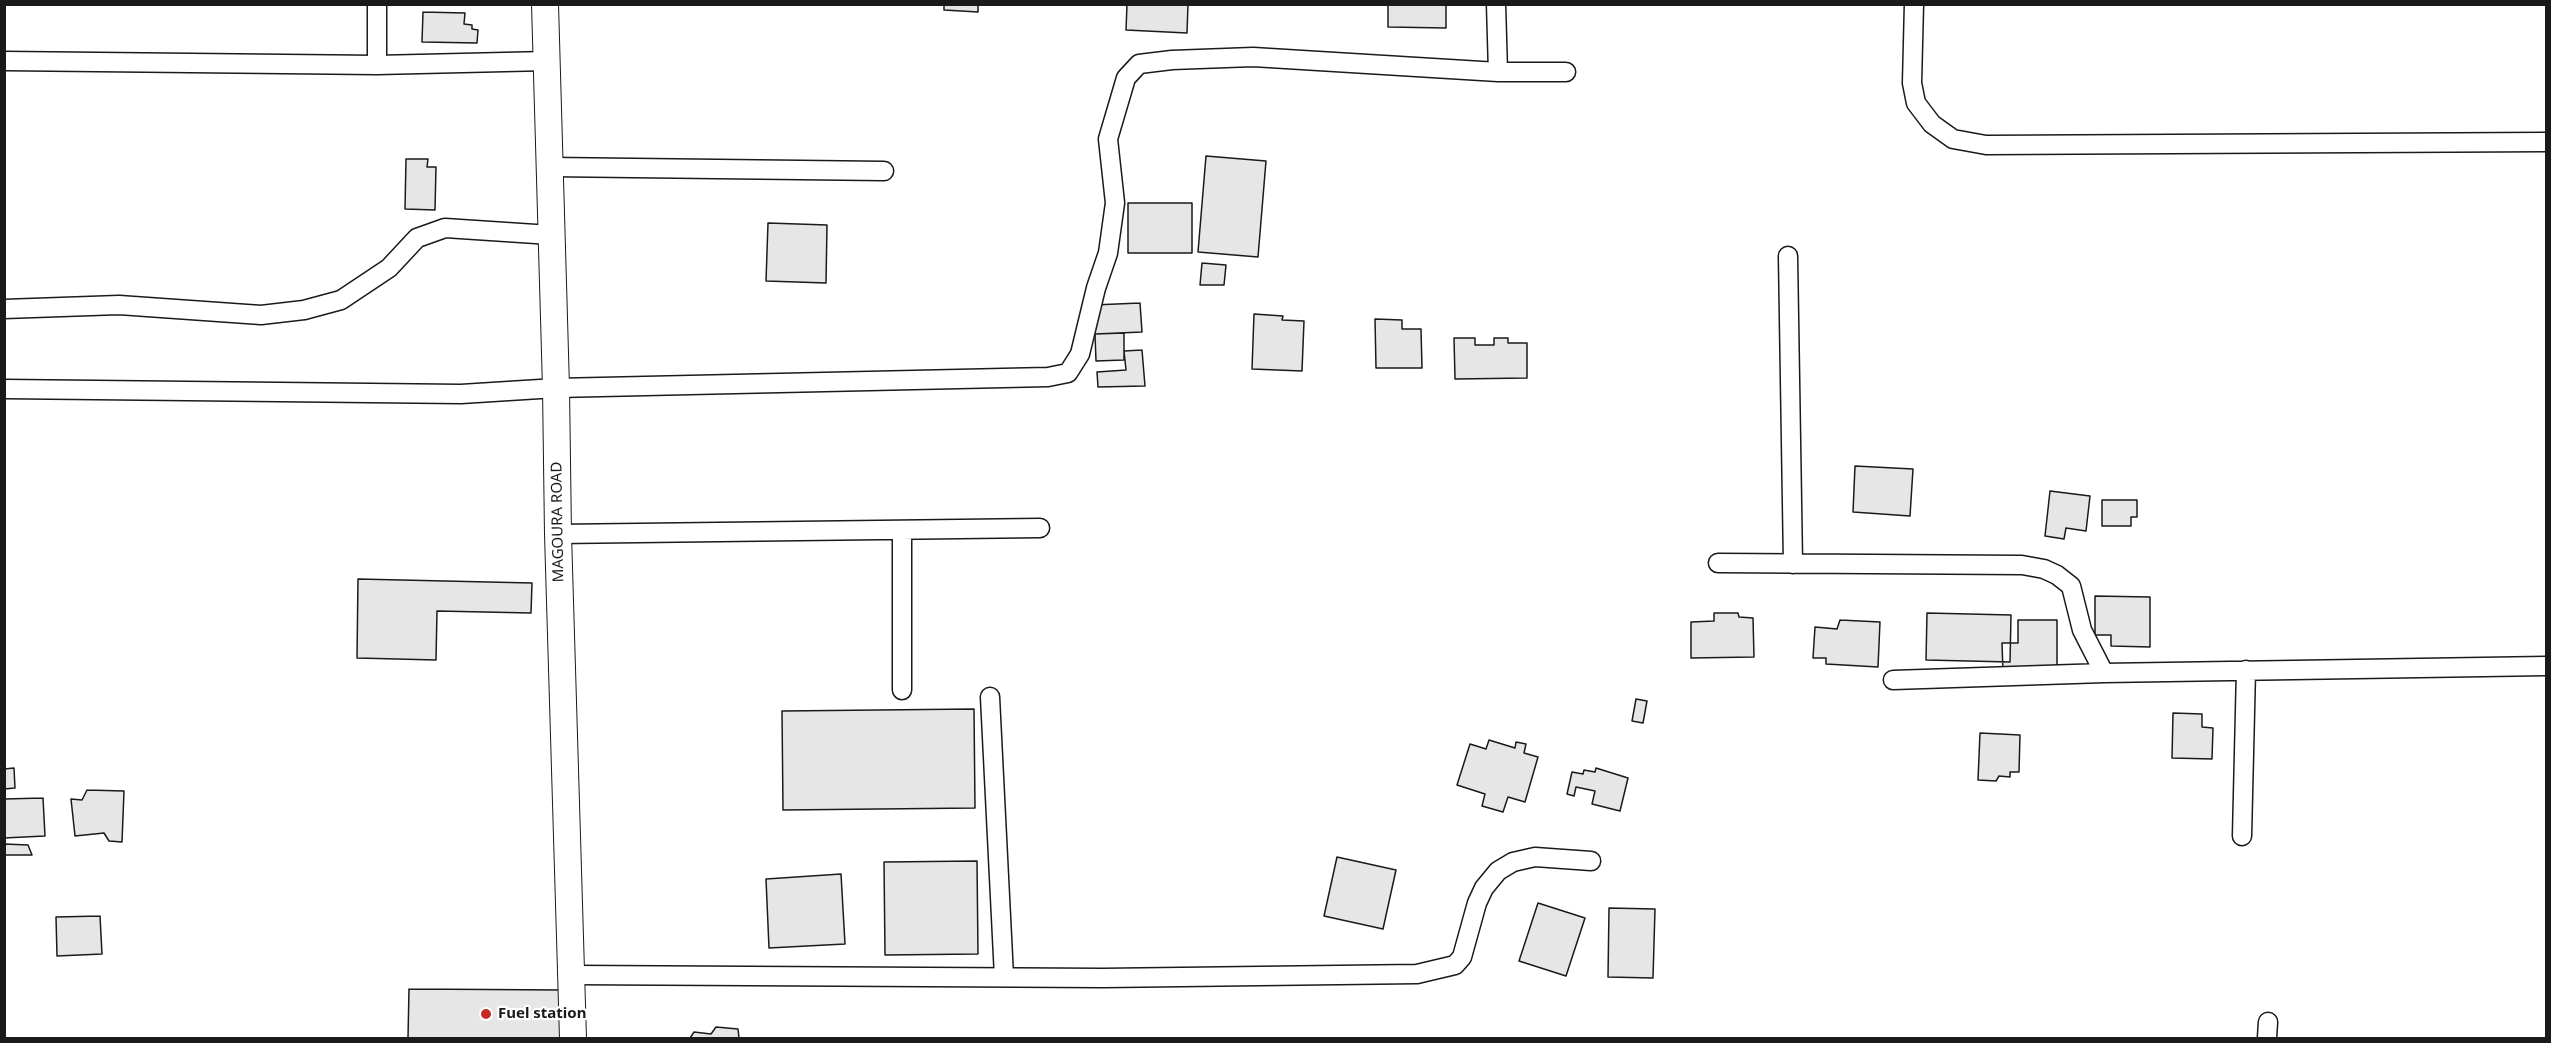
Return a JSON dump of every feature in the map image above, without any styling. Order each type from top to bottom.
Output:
[{"type":"street","points":[[377,4],[377,65]]},
{"type":"street","name":"MAGOURA ROAD","points":[[545,4],[573,1038]]},
{"type":"street","points":[[1496,4],[1498,72]]},
{"type":"street","points":[[1914,4],[1912,83],[1916,103],[1932,124],[1953,139],[1986,145],[2547,142]]},
{"type":"street","points":[[4,389],[461,394],[556,388],[1048,377],[1068,374],[1080,354],[1096,288],[1108,253],[1115,203],[1108,139],[1126,78],[1139,64],[1172,60],[1253,57],[1498,72],[1566,72]]},
{"type":"street","points":[[4,61],[377,65],[547,61]]},
{"type":"street","points":[[550,167],[884,171]]},
{"type":"street","points":[[4,309],[119,305],[261,315],[304,310],[341,300],[389,268],[417,238],[445,228],[551,235]]},
{"type":"street","points":[[1788,256],[1793,564]]},
{"type":"street","points":[[558,534],[1040,528]]},
{"type":"street","points":[[902,530],[902,690]]},
{"type":"street","points":[[1718,563],[2022,565],[2044,569],[2057,575],[2071,586],[2082,630],[2104,673]]},
{"type":"street","points":[[1893,680],[2104,673],[2547,666]]},
{"type":"street","points":[[2242,836],[2246,670]]},
{"type":"street","points":[[990,697],[1004,977]]},
{"type":"street","points":[[572,975],[1004,977],[1417,974],[1455,965],[1462,957],[1477,903],[1484,888],[1498,871],[1513,862],[1535,857],[1591,861]]},
{"type":"building","points":[[944,4],[978,4],[978,12],[944,10]]},
{"type":"building","points":[[1127,4],[1188,4],[1187,33],[1126,30]]},
{"type":"building","points":[[1388,4],[1446,4],[1446,28],[1388,27]]},
{"type":"building","points":[[423,12],[465,13],[464,24],[472,25],[472,29],[478,30],[477,43],[422,42]]},
{"type":"building","points":[[1206,156],[1266,161],[1258,257],[1198,252]]},
{"type":"building","points":[[406,159],[428,159],[427,167],[436,167],[435,210],[405,209]]},
{"type":"building","points":[[1128,203],[1192,203],[1192,253],[1128,253]]},
{"type":"building","points":[[768,223],[827,225],[826,283],[766,281]]},
{"type":"building","points":[[1202,263],[1226,265],[1224,285],[1200,285]]},
{"type":"building","points":[[1140,303],[1142,332],[1095,334],[1093,305]]},
{"type":"building","points":[[1254,314],[1283,316],[1282,320],[1304,321],[1302,371],[1252,369]]},
{"type":"building","points":[[1375,319],[1402,320],[1402,329],[1421,329],[1422,368],[1376,368]]},
{"type":"building","points":[[1124,333],[1124,360],[1096,361],[1095,334]]},
{"type":"building","points":[[1454,338],[1475,338],[1475,345],[1494,345],[1494,338],[1508,338],[1508,343],[1527,343],[1527,378],[1455,379]]},
{"type":"building","points":[[1142,350],[1145,386],[1098,387],[1097,372],[1126,370],[1124,351]]},
{"type":"building","points":[[1855,466],[1913,469],[1910,516],[1853,512]]},
{"type":"building","points":[[2050,491],[2090,496],[2086,531],[2066,528],[2064,539],[2045,536]]},
{"type":"building","points":[[2102,500],[2137,500],[2137,517],[2131,517],[2131,526],[2102,526]]},
{"type":"building","points":[[358,579],[532,583],[531,613],[437,611],[436,660],[357,658]]},
{"type":"building","points":[[2095,596],[2150,597],[2150,647],[2111,646],[2111,635],[2095,635]]},
{"type":"building","points":[[1714,613],[1738,613],[1739,617],[1753,618],[1754,657],[1691,658],[1691,622],[1714,621]]},
{"type":"building","points":[[1927,613],[2011,615],[2010,662],[1926,660]]},
{"type":"building","points":[[1840,620],[1880,622],[1878,667],[1826,664],[1826,658],[1813,658],[1815,627],[1837,629]]},
{"type":"building","points":[[2018,620],[2057,620],[2057,672],[2003,672],[2002,643],[2018,643]]},
{"type":"building","points":[[1636,699],[1647,701],[1643,723],[1632,721]]},
{"type":"building","points":[[974,709],[975,808],[783,810],[782,711]]},
{"type":"building","points":[[2173,713],[2202,714],[2202,727],[2213,728],[2212,759],[2172,758]]},
{"type":"building","points":[[1980,733],[2020,735],[2019,772],[2010,772],[2010,777],[1999,776],[1996,781],[1978,780]]},
{"type":"building","points":[[1489,740],[1515,748],[1516,742],[1526,744],[1524,753],[1538,757],[1525,802],[1508,797],[1503,812],[1482,806],[1485,794],[1457,785],[1470,744],[1486,749]]},
{"type":"building","points":[[14,768],[15,788],[4,789],[4,769]]},
{"type":"building","points":[[1596,768],[1628,778],[1620,811],[1592,804],[1595,791],[1576,787],[1574,796],[1567,794],[1572,772],[1583,774],[1584,770],[1595,772]]},
{"type":"building","points":[[87,790],[124,791],[122,842],[109,841],[104,833],[75,836],[71,799],[82,800]]},
{"type":"building","points":[[43,798],[45,836],[4,838],[4,799]]},
{"type":"building","points":[[4,844],[28,845],[32,855],[4,855]]},
{"type":"building","points":[[1337,857],[1396,870],[1383,929],[1324,916]]},
{"type":"building","points":[[977,861],[978,954],[885,955],[884,862]]},
{"type":"building","points":[[841,874],[845,944],[769,948],[766,879]]},
{"type":"building","points":[[1538,903],[1585,918],[1566,976],[1519,961]]},
{"type":"building","points":[[1609,908],[1655,909],[1653,978],[1608,977]]},
{"type":"building","points":[[100,916],[102,954],[57,956],[56,917]]},
{"type":"building","name":"Fuel station","points":[[409,989],[564,990],[564,1038],[408,1038]]},
{"type":"building","points":[[716,1027],[738,1029],[739,1038],[690,1038],[694,1032],[711,1034]]},
{"type":"place","name":"Fuel station","points":[[486,1014]]}]
